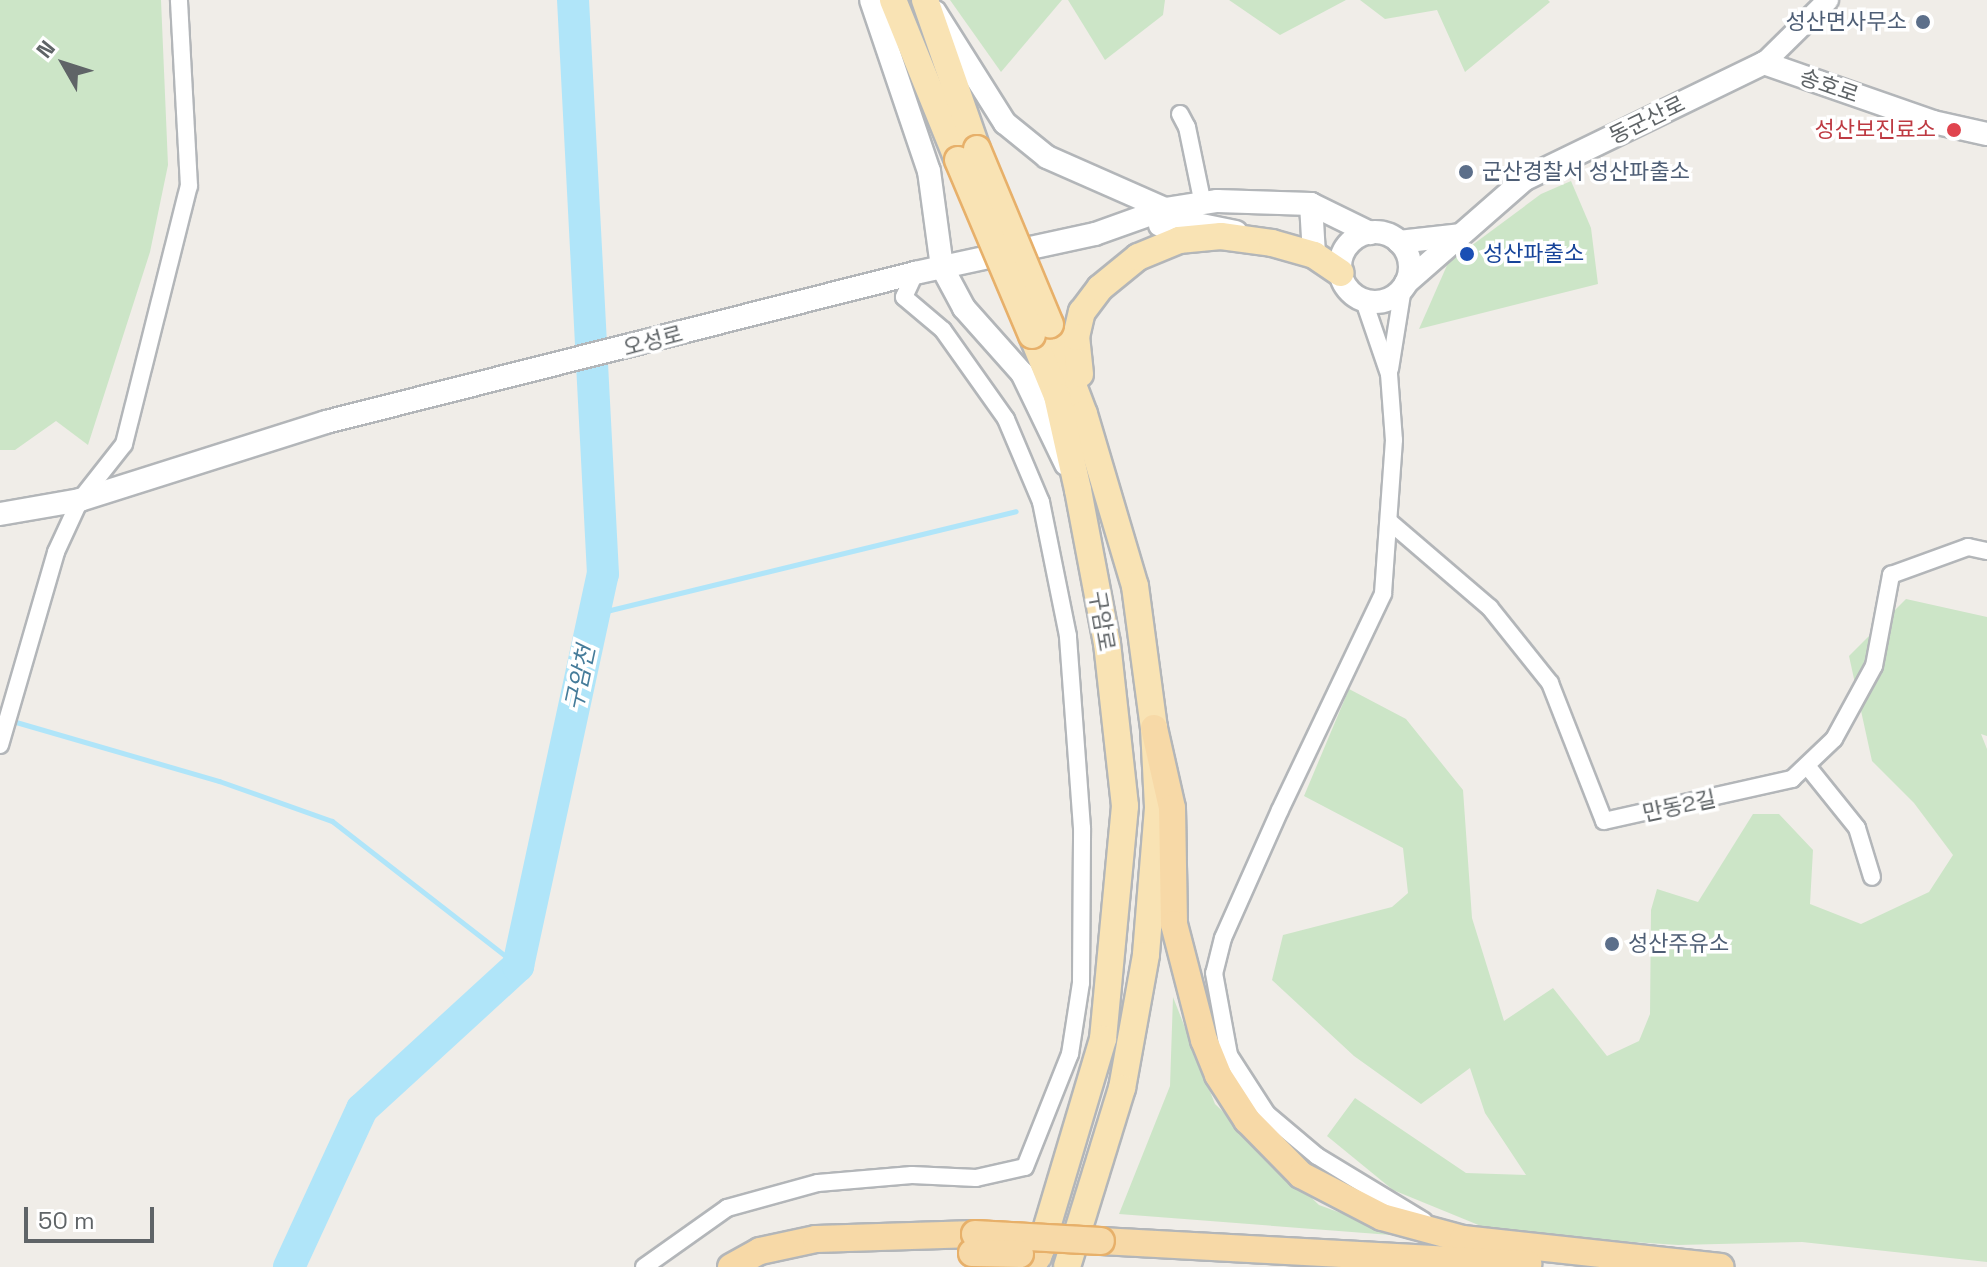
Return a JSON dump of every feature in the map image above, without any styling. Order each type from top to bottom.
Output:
[{"type":"highway","points":[[1154,728],[1172,808],[1174,924],[1204,1040],[1218,1075],[1247,1120],[1301,1175],[1382,1217],[1463,1239],[1720,1267]]},
{"type":"highway","points":[[731,1267],[760,1251],[816,1239],[1575,1267]]},
{"type":"highway","points":[[769,1267],[836,1253],[973,1244]]},
{"type":"highway","points":[[1100,1249],[1275,1267]]},
{"type":"main road","points":[[871,0],[929,171],[942,267],[964,308],[1022,373],[1078,490]]},
{"type":"main road","name":"구암로","points":[[893,0],[968,155],[1041,330],[1084,414],[1135,586],[1154,728],[1158,808],[1146,955],[1122,1088],[1067,1267]]},
{"type":"main road","points":[[926,0],[1005,123],[1047,157],[1165,209]]},
{"type":"main road","name":"구암로","points":[[926,0],[968,155]]},
{"type":"main road","name":"송호로","points":[[1764,63],[1933,122],[1987,134]]},
{"type":"main road","name":"동군산로","points":[[1405,285],[1525,179],[1764,63]]},
{"type":"main road","name":"오성로","points":[[0,514],[80,500],[326,422],[915,273],[1095,234],[1165,209],[1203,204],[1311,204]]},
{"type":"main road","points":[[1314,255],[1311,204],[1370,233],[1399,242],[1462,235]]},
{"type":"main road","points":[[1095,234],[1182,221],[1314,255],[1341,273],[1353,295],[1364,301],[1379,302],[1405,285],[1410,261],[1399,242]]},
{"type":"main road","points":[[1341,273],[1351,243],[1370,233]]},
{"type":"main road","points":[[1084,414],[1076,337],[1082,312],[1114,275],[1138,257],[1179,240],[1221,236],[1272,243]]},
{"type":"main road","name":"구암로","points":[[1036,1260],[1103,1039],[1125,806],[1107,643],[1078,490],[1041,330]]},
{"type":"street","points":[[1,742],[56,552],[80,500],[124,444],[189,186],[179,0]]},
{"type":"street","name":"동군산로","points":[[1764,63],[1828,0]]},
{"type":"street","points":[[1180,114],[1187,127],[1203,204]]},
{"type":"street","points":[[644,1267],[727,1208],[818,1183],[912,1175],[976,1178],[1025,1167],[1070,1054],[1081,983],[1082,828],[1068,636],[1044,517],[1006,419],[943,330],[904,297],[915,273]]},
{"type":"street","points":[[1405,285],[1389,374],[1394,440],[1391,523],[1383,594],[1268,836],[1214,973],[1229,1055],[1267,1114],[1317,1156],[1423,1221],[1452,1228]]},
{"type":"street","points":[[1364,301],[1389,374]]},
{"type":"street","name":"만동2길","points":[[1391,523],[1490,608],[1550,683],[1604,821],[1792,779],[1834,739],[1874,666],[1891,575],[1968,547],[1987,551]]},
{"type":"street","points":[[1808,767],[1857,828],[1872,877]]},
{"type":"green space","points":[[0,0],[161,0],[168,165],[150,252],[88,445],[56,421],[15,450],[0,450]]},
{"type":"green space","points":[[950,0],[1062,0],[1001,72]]},
{"type":"green space","points":[[1068,0],[1165,0],[1163,15],[1105,60]]},
{"type":"green space","points":[[1229,0],[1346,0],[1280,35]]},
{"type":"green space","points":[[1360,0],[1550,2],[1465,72],[1437,10],[1385,19]]},
{"type":"green space","points":[[1571,181],[1591,228],[1598,284],[1419,329],[1448,263],[1541,194]]},
{"type":"green space","points":[[1906,599],[1987,617],[1987,736],[1981,734],[1987,749],[1987,1262],[1802,1242],[1678,1245],[1498,1233],[1393,1190],[1327,1136],[1355,1098],[1466,1173],[1526,1175],[1485,1113],[1470,1068],[1421,1104],[1354,1056],[1272,980],[1283,935],[1392,907],[1408,893],[1403,848],[1304,796],[1349,689],[1406,719],[1463,790],[1472,918],[1504,1021],[1553,988],[1607,1056],[1639,1041],[1650,1014],[1651,910],[1657,889],[1698,902],[1753,814],[1779,814],[1813,850],[1810,904],[1861,924],[1929,892],[1953,855],[1914,803],[1872,761],[1849,656]]},
{"type":"green space","points":[[1173,997],[1215,1104],[1319,1205],[1404,1236],[1119,1214],[1170,1086]]},
{"type":"waterway","name":"구암천","points":[[289,1267],[362,1109],[518,966],[603,574],[573,0]]},
{"type":"waterway","points":[[594,614],[1016,511]]},
{"type":"waterway","points":[[9,720],[219,781],[332,821],[518,966]]},
{"type":"place","name":"성산면사무소","points":[[1923,22]]},
{"type":"place","name":"성산보진료소","points":[[1954,130]]},
{"type":"place","name":"군산경찰서 성산파출소","points":[[1466,172]]},
{"type":"place","name":"성산파출소","points":[[1467,254]]},
{"type":"place","name":"성산주유소","points":[[1612,944]]}]
